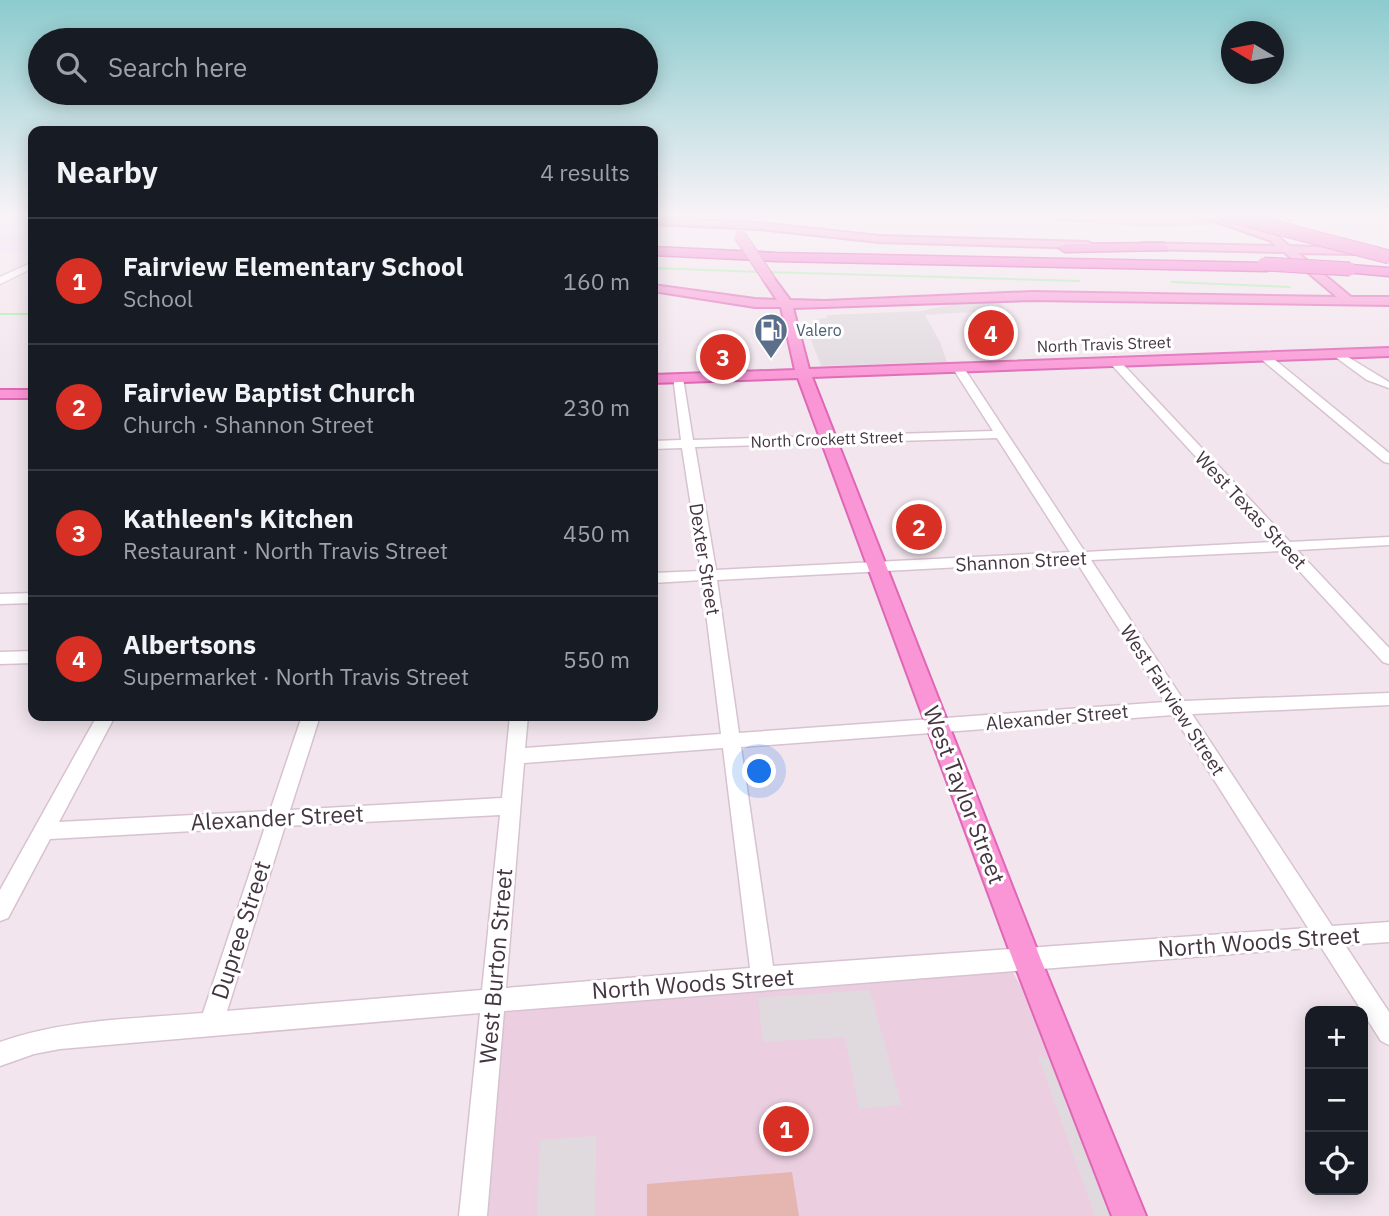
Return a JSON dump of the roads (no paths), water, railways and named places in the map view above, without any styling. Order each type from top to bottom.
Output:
[{"type":"highway","points":[[1346,271],[1389,272]]},
{"type":"highway","points":[[1350,271],[1389,278]]},
{"type":"main road","points":[[763,271],[786,304]]},
{"type":"main road","points":[[1313,271],[1346,299]]},
{"type":"main road","points":[[658,289],[755,303],[825,305],[1032,296],[1389,301]]},
{"type":"main road","points":[[755,303],[790,320],[806,309],[825,305]]},
{"type":"main road","name":"West Taylor Street","points":[[786,304],[803,373],[1027,960],[1129,1216]]},
{"type":"main road","name":"North Travis Street","points":[[658,379],[1389,352]]},
{"type":"main road","points":[[0,394],[28,394]]},
{"type":"street","points":[[0,281],[5,275]]},
{"type":"street","points":[[1338,354],[1371,378],[1386,385]]},
{"type":"street","points":[[1265,357],[1389,459]]},
{"type":"street","name":"West Texas Street","points":[[1114,361],[1389,658]]},
{"type":"street","name":"West Fairview Street","points":[[958,367],[1389,1032]]},
{"type":"street","name":"Dexter Street","points":[[677,378],[709,576],[763,978]]},
{"type":"street","name":"North Crockett Street","points":[[658,445],[1001,434]]},
{"type":"street","name":"Shannon Street","points":[[658,578],[1389,541]]},
{"type":"street","points":[[0,599],[28,598]]},
{"type":"street","points":[[0,658],[28,657]]},
{"type":"street","name":"Alexander Street","points":[[515,756],[1177,708],[1389,699]]},
{"type":"street","points":[[0,911],[103,721]]},
{"type":"street","name":"Dupree Street","points":[[211,1024],[309,721]]},
{"type":"street","name":"West Burton Street","points":[[473,1216],[518,721]]},
{"type":"street","name":"Alexander Street","points":[[43,831],[511,806]]},
{"type":"street","name":"North Woods Street","points":[[0,1054],[34,1042],[60,1038],[493,999],[1389,932]]},
{"type":"waterway","points":[[726,271],[759,272]]},
{"type":"waterway","points":[[767,272],[1079,281]]},
{"type":"waterway","points":[[1172,282],[1290,287]]},
{"type":"waterway","points":[[0,314],[28,314]]},
{"type":"place","name":"Albertsons","points":[[991,333]]},
{"type":"place","name":"Kathleen's Kitchen","points":[[723,357]]},
{"type":"place","name":"Valero","points":[[771,360]]},
{"type":"place","name":"Fairview Baptist Church","points":[[919,527]]},
{"type":"place","name":"Fairview Elementary School","points":[[786,1129]]}]
